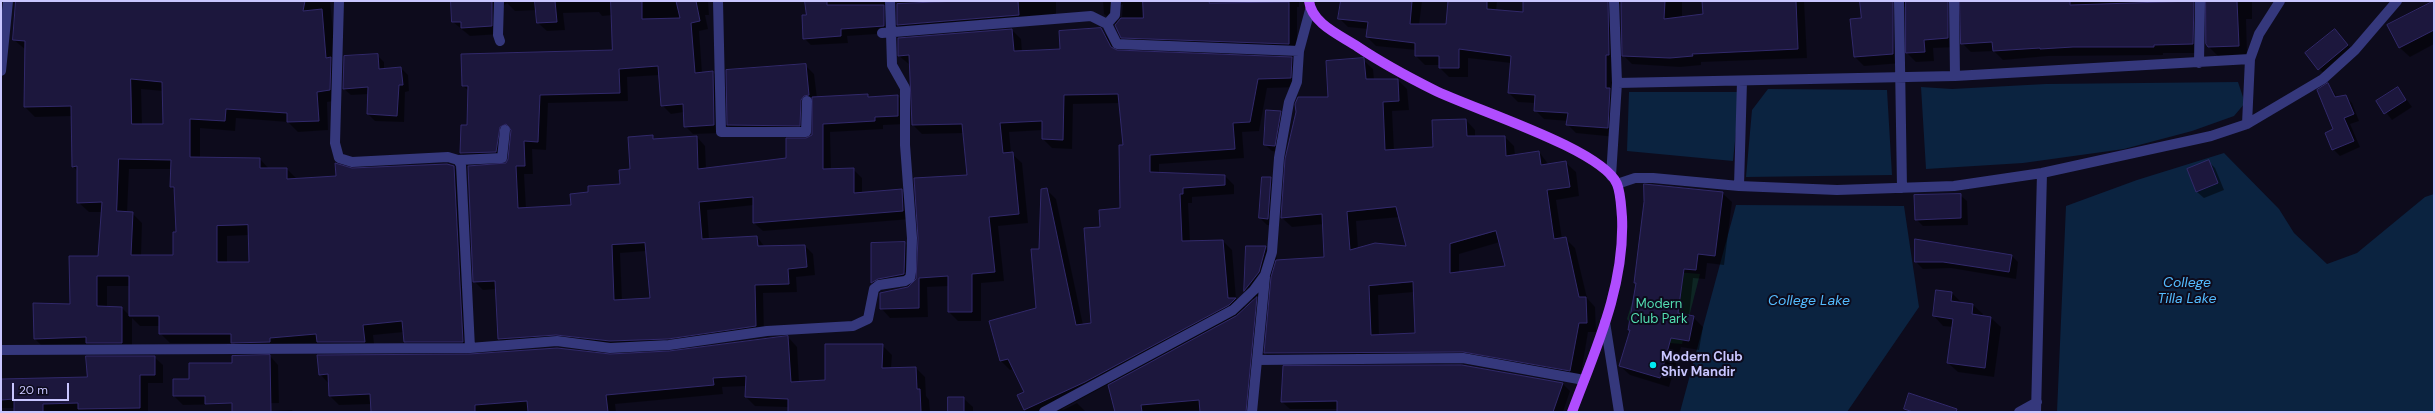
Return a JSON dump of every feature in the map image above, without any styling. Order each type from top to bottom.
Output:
[{"type":"main road","points":[[1310,6],[1322,23],[1371,55],[1435,90],[1579,151],[1607,169],[1614,180],[1623,242],[1620,268],[1605,322],[1572,412]]},
{"type":"street","points":[[1,71],[8,1]]},
{"type":"street","points":[[339,1],[335,143],[339,158],[352,162],[448,157],[458,160],[502,158],[505,130]]},
{"type":"street","points":[[499,1],[498,35],[500,41]]},
{"type":"street","points":[[718,1],[721,132],[806,132],[808,101]]},
{"type":"street","points":[[1,350],[470,348],[557,341],[610,348],[669,345],[766,331],[853,326],[868,319],[874,289],[879,285],[905,281],[910,278],[911,272],[912,238],[905,145],[905,88],[892,65],[886,33],[890,1]]},
{"type":"street","points":[[1107,24],[1115,15],[1116,1]]},
{"type":"street","points":[[1614,1],[1617,83],[1614,180],[1653,178],[1739,186],[1837,190],[1954,186],[2042,173],[2212,136],[2247,124],[2323,80],[2354,50],[2397,1]]},
{"type":"street","points":[[1899,1],[1899,78],[1902,188]]},
{"type":"street","points":[[1954,1],[1955,76]]},
{"type":"street","points":[[2199,63],[2200,1]]},
{"type":"street","points":[[2247,124],[2250,59],[2259,34],[2280,1]]},
{"type":"street","points":[[1252,412],[1265,275],[1272,252],[1280,158],[1290,102],[1297,82],[1299,51],[1310,6]]},
{"type":"street","points":[[886,33],[1091,16],[1107,24],[1117,44],[1299,51]]},
{"type":"street","points":[[1617,83],[1955,76],[2250,59]]},
{"type":"street","points":[[1739,186],[1742,81]]},
{"type":"street","points":[[458,160],[462,172],[470,348]]},
{"type":"street","points":[[2019,412],[2036,407],[2042,173]]},
{"type":"street","points":[[1044,412],[1233,310],[1254,290],[1265,275]]},
{"type":"street","points":[[1605,322],[1619,412]]},
{"type":"street","points":[[1257,360],[1463,358],[1584,380]]},
{"type":"green space","name":"Modern Club Park","points":[[1642,269],[1700,274],[1682,344],[1643,341],[1627,319]]},
{"type":"water","points":[[2238,82],[2245,103],[2234,116],[2192,131],[2124,149],[2023,163],[1926,169],[1921,87],[1952,89],[2046,84]]},
{"type":"water","points":[[1768,89],[1887,90],[1892,175],[1746,177],[1752,110]]},
{"type":"water","points":[[1629,92],[1740,92],[1733,161],[1627,151]]},
{"type":"water","name":"College Tilla Lake","points":[[2224,153],[2279,209],[2294,233],[2327,264],[2357,253],[2425,197],[2434,194],[2434,412],[2057,412],[2066,206],[2137,180]]},
{"type":"water","name":"College Lake","points":[[1736,205],[1904,206],[1919,307],[1847,412],[1680,412]]},
{"type":"building","points":[[16,1],[305,1],[303,11],[322,9],[326,58],[331,57],[330,90],[317,92],[319,121],[287,122],[287,113],[226,109],[225,121],[190,119],[190,157],[260,158],[260,168],[287,168],[287,179],[336,176],[335,163],[352,168],[447,164],[454,166],[463,342],[404,342],[402,321],[363,325],[365,342],[317,342],[316,334],[270,338],[270,342],[231,343],[231,334],[159,334],[159,316],[129,316],[129,276],[97,276],[97,306],[122,307],[122,343],[86,343],[86,337],[34,339],[33,303],[70,304],[69,256],[98,256],[102,202],[77,203],[77,166],[72,167],[71,106],[24,107],[25,41],[13,40]],"holes":[[[131,79],[162,82],[163,124],[132,124]],[[119,159],[171,160],[170,187],[174,187],[176,232],[173,232],[173,255],[131,255],[133,212],[117,211]],[[248,225],[249,262],[217,262],[217,226]]]},
{"type":"building","points":[[451,1],[492,1],[492,26],[461,28],[461,22],[452,22]]},
{"type":"building","points":[[535,1],[555,1],[557,22],[537,23]]},
{"type":"building","points":[[611,1],[642,1],[642,19],[680,18],[676,1],[696,1],[700,21],[691,23],[695,73],[713,71],[714,125],[684,127],[683,104],[661,106],[658,66],[619,69],[620,93],[540,95],[538,142],[524,141],[525,166],[516,166],[518,208],[571,205],[570,194],[588,192],[588,186],[620,184],[619,170],[630,169],[628,137],[653,135],[653,139],[697,136],[698,169],[786,158],[786,138],[806,138],[812,135],[812,97],[868,94],[868,97],[898,95],[898,116],[875,117],[875,121],[823,124],[823,169],[854,168],[854,193],[902,189],[903,211],[753,223],[753,197],[699,202],[702,239],[757,236],[758,246],[805,245],[807,267],[788,269],[789,284],[755,285],[756,326],[668,339],[610,341],[556,335],[498,339],[495,281],[473,282],[468,166],[506,163],[508,159],[511,130],[506,124],[500,127],[496,152],[460,153],[461,125],[467,125],[468,86],[462,86],[461,54],[612,50]],"holes":[[[645,243],[650,298],[614,300],[612,245]]]},
{"type":"building","points":[[805,1],[827,1],[827,5],[884,5],[884,26],[841,29],[841,36],[803,39],[802,15],[806,15]]},
{"type":"building","points":[[959,1],[1018,1],[1019,15],[897,25],[897,4]]},
{"type":"building","points":[[1143,1],[1210,1],[1209,3],[1289,2],[1289,44],[1121,38],[1115,25],[1121,18],[1143,18]]},
{"type":"building","points":[[1341,1],[1412,1],[1410,24],[1446,24],[1448,1],[1487,1],[1487,9],[1523,12],[1523,1],[1608,1],[1609,55],[1606,55],[1606,88],[1610,88],[1608,128],[1566,125],[1568,113],[1534,111],[1535,95],[1508,93],[1511,56],[1459,49],[1459,68],[1439,68],[1439,56],[1415,56],[1415,43],[1366,37],[1368,22],[1338,19]]},
{"type":"building","points":[[1665,1],[1664,19],[1703,14],[1702,1],[1796,1],[1798,49],[1692,54],[1693,56],[1670,58],[1622,56],[1621,2]]},
{"type":"building","points":[[1860,1],[1893,1],[1893,54],[1854,57],[1850,19],[1861,18]]},
{"type":"building","points":[[1906,1],[1948,1],[1948,38],[1924,40],[1925,52],[1906,53]]},
{"type":"building","points":[[1960,1],[2070,1],[2070,5],[2194,1],[2193,44],[2154,45],[2154,47],[2073,47],[1993,51],[1992,42],[1961,44]]},
{"type":"building","points":[[2206,1],[2237,1],[2239,46],[2208,47],[2206,44]]},
{"type":"building","points":[[2434,1],[2434,30],[2399,48],[2387,25]]},
{"type":"building","points":[[1101,28],[1111,47],[1117,50],[1292,57],[1291,78],[1258,79],[1250,122],[1233,123],[1235,149],[1150,155],[1150,172],[1225,175],[1225,185],[1183,188],[1183,194],[1180,194],[1182,241],[1223,240],[1228,298],[1236,298],[1229,305],[1085,382],[1024,410],[1017,395],[1024,392],[1008,359],[1000,361],[989,321],[1036,308],[1031,249],[1039,249],[1041,189],[1047,188],[1076,325],[1091,323],[1084,228],[1100,227],[1099,210],[1120,208],[1119,145],[1123,145],[1118,94],[1064,95],[1063,140],[1042,139],[1042,121],[1000,123],[1003,153],[1013,152],[1019,214],[989,217],[995,272],[972,274],[972,312],[948,312],[948,276],[919,278],[919,308],[880,309],[880,293],[908,287],[916,279],[918,238],[914,178],[967,175],[962,124],[912,125],[909,55],[898,56],[898,38],[1012,29],[1014,51],[1060,49],[1059,31]]},
{"type":"building","points":[[2335,29],[2348,45],[2318,70],[2305,53]]},
{"type":"building","points":[[378,54],[379,69],[401,67],[403,85],[399,85],[397,116],[367,114],[368,87],[343,89],[344,56]]},
{"type":"building","points":[[1364,58],[1366,79],[1398,79],[1399,101],[1383,102],[1385,150],[1433,147],[1432,120],[1466,119],[1467,136],[1505,136],[1506,156],[1539,151],[1541,165],[1566,161],[1570,187],[1547,190],[1554,239],[1566,237],[1579,297],[1586,297],[1587,323],[1579,323],[1570,371],[1463,352],[1264,353],[1271,277],[1276,260],[1324,257],[1322,214],[1281,218],[1285,159],[1296,112],[1295,104],[1298,97],[1328,97],[1326,61]],"holes":[[[1396,207],[1406,246],[1375,243],[1350,250],[1347,212]],[[1496,231],[1505,266],[1450,273],[1450,244]],[[1413,282],[1415,333],[1371,335],[1369,286]]]},
{"type":"building","points":[[806,64],[809,95],[804,96],[801,100],[800,126],[727,125],[726,70]]},
{"type":"building","points":[[2328,83],[2335,97],[2346,95],[2354,114],[2344,118],[2354,141],[2332,150],[2325,133],[2333,129],[2317,90]]},
{"type":"building","points":[[2398,87],[2406,100],[2384,114],[2376,101]]},
{"type":"building","points":[[1266,110],[1281,111],[1275,146],[1264,145]]},
{"type":"building","points":[[2209,160],[2218,183],[2196,192],[2187,169]]},
{"type":"building","points":[[1262,177],[1271,177],[1268,219],[1259,218]]},
{"type":"building","points":[[1644,184],[1723,192],[1715,256],[1698,254],[1696,270],[1684,269],[1678,313],[1694,316],[1689,341],[1671,338],[1660,378],[1619,366],[1630,330],[1628,330],[1636,283],[1634,283],[1644,202]]},
{"type":"building","points":[[1961,194],[1961,218],[1915,220],[1914,195]]},
{"type":"building","points":[[1915,239],[2012,255],[2009,272],[1943,262],[1915,262]]},
{"type":"building","points":[[905,242],[904,274],[878,279],[871,283],[871,243]]},
{"type":"building","points":[[1246,246],[1266,246],[1259,272],[1244,291]]},
{"type":"building","points":[[1936,290],[1952,292],[1951,301],[1973,304],[1972,314],[1991,317],[1985,368],[1947,363],[1953,319],[1933,316]]},
{"type":"building","points":[[1257,297],[1246,412],[1200,412],[1199,400],[1141,405],[1142,412],[1115,412],[1108,385],[1236,316]]},
{"type":"building","points":[[788,336],[791,382],[825,380],[825,344],[883,344],[882,368],[916,367],[917,389],[920,389],[921,412],[788,412],[788,399],[745,397],[746,376],[713,378],[714,385],[606,395],[608,412],[528,412],[527,401],[475,405],[475,412],[371,412],[370,394],[329,396],[328,374],[319,375],[317,355],[470,354],[557,348],[610,354],[669,351]]},
{"type":"building","points":[[270,355],[271,412],[232,412],[232,403],[205,404],[205,396],[173,396],[173,379],[189,379],[189,363],[232,363],[232,356]]},
{"type":"building","points":[[86,356],[155,356],[155,375],[140,375],[140,408],[78,409],[78,403],[43,404],[43,412],[14,412],[14,399],[1,400],[1,379],[87,377]]},
{"type":"building","points":[[1462,365],[1563,383],[1553,412],[1337,412],[1337,401],[1281,402],[1283,366]]},
{"type":"building","points":[[1909,393],[1957,409],[1956,412],[1913,412],[1904,409]]},
{"type":"building","points":[[948,397],[964,397],[964,412],[948,412]]},
{"type":"place","name":"Modern Club Shiv Mandir","points":[[1653,365]]}]
